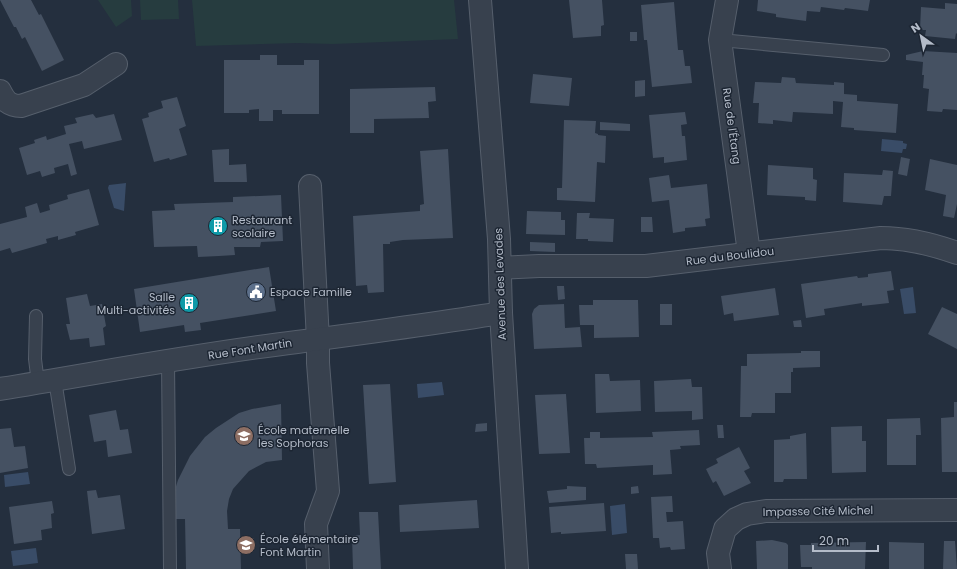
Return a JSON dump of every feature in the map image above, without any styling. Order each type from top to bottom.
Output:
[{"type":"street","name":"Avenue des Levades","points":[[480,0],[500,268],[501,313],[517,569]]},
{"type":"street","name":"Rue de l'Étang","points":[[727,0],[720,40],[748,253]]},
{"type":"street","points":[[0,91],[5,100],[14,106],[21,106],[84,85],[116,64]]},
{"type":"street","points":[[310,186],[318,363],[328,491],[316,524],[318,569]]},
{"type":"street","name":"Rue du Boulidou","points":[[500,268],[539,266],[646,266],[873,239],[897,238],[924,242],[957,252]]},
{"type":"street","name":"Rue Font Martin","points":[[0,388],[168,361],[501,313]]},
{"type":"street","name":"Impasse Cité Michel","points":[[720,569],[718,554],[725,529],[736,519],[747,514],[766,510],[957,510]]},
{"type":"lane","points":[[720,40],[883,55]]},
{"type":"lane","points":[[36,316],[35,359],[46,381],[69,469]]},
{"type":"lane","points":[[168,361],[170,569]]},
{"type":"green space","points":[[98,0],[131,0],[132,16],[116,27]]},
{"type":"green space","points":[[140,0],[178,0],[179,19],[141,20]]},
{"type":"green space","points":[[192,0],[454,0],[458,39],[333,44],[297,43],[196,46]]},
{"type":"water","points":[[882,139],[903,141],[903,143],[907,144],[906,149],[903,149],[902,153],[881,151]]},
{"type":"water","points":[[126,183],[124,211],[114,208],[108,188],[109,185]]},
{"type":"water","points":[[913,287],[916,313],[904,314],[900,289]]},
{"type":"water","points":[[442,382],[444,395],[418,398],[417,384]]},
{"type":"water","points":[[28,472],[30,484],[5,487],[4,475]]},
{"type":"water","points":[[625,504],[627,533],[612,535],[610,506]]},
{"type":"water","points":[[36,548],[38,563],[13,566],[11,551]]},
{"type":"building","points":[[0,0],[31,0],[39,15],[41,14],[64,60],[42,71],[25,37],[22,39]]},
{"type":"building","points":[[569,0],[602,0],[604,25],[601,26],[601,36],[573,38]]},
{"type":"building","points":[[758,0],[870,0],[868,11],[821,7],[820,12],[807,11],[806,21],[776,17],[776,14],[757,11]]},
{"type":"building","points":[[674,2],[678,50],[683,50],[685,66],[690,66],[692,83],[652,87],[647,40],[644,40],[641,5]]},
{"type":"building","points":[[945,3],[957,4],[957,34],[956,33],[955,39],[925,36],[926,30],[920,30],[921,7],[945,9]]},
{"type":"building","points":[[630,32],[637,32],[637,41],[630,41]]},
{"type":"building","points":[[923,51],[957,53],[957,110],[943,109],[942,112],[927,111],[929,89],[923,88],[923,62],[906,60],[906,55]]},
{"type":"building","points":[[260,55],[277,55],[277,65],[304,65],[304,60],[319,60],[319,114],[282,114],[282,110],[273,110],[273,121],[259,121],[259,109],[249,110],[249,113],[224,113],[224,60],[260,60]]},
{"type":"building","points":[[533,74],[572,78],[569,106],[530,103]]},
{"type":"building","points":[[782,77],[795,78],[796,83],[834,85],[834,82],[844,83],[844,94],[857,95],[857,101],[898,104],[896,133],[854,130],[854,128],[841,127],[843,102],[833,101],[833,114],[793,112],[792,122],[773,120],[773,124],[758,123],[759,103],[753,103],[755,82],[781,83]]},
{"type":"building","points":[[645,80],[645,96],[635,97],[635,81]]},
{"type":"building","points":[[435,87],[436,101],[428,102],[429,118],[374,119],[374,133],[350,133],[350,89]]},
{"type":"building","points":[[177,97],[186,126],[179,129],[187,155],[170,160],[169,158],[154,162],[142,119],[149,117],[148,113],[163,108],[161,101]]},
{"type":"building","points":[[685,112],[687,124],[681,125],[682,136],[685,136],[687,160],[664,163],[664,157],[653,158],[649,115]]},
{"type":"building","points":[[93,114],[96,118],[114,114],[122,140],[84,149],[82,141],[69,144],[77,174],[71,176],[68,164],[54,168],[55,173],[42,177],[40,171],[27,175],[19,148],[35,143],[34,140],[46,136],[47,140],[66,134],[64,126],[77,123],[75,118]]},
{"type":"building","points":[[564,120],[596,121],[595,133],[606,136],[605,163],[597,162],[595,202],[557,200],[557,188],[562,188]]},
{"type":"building","points":[[600,122],[630,124],[630,131],[600,130]]},
{"type":"building","points":[[229,149],[229,165],[246,164],[247,182],[214,182],[212,150]]},
{"type":"building","points":[[448,149],[453,238],[403,240],[390,242],[390,244],[383,244],[384,292],[368,293],[367,285],[356,286],[353,216],[420,211],[420,205],[424,204],[420,151]]},
{"type":"building","points":[[901,157],[910,159],[907,176],[898,174]]},
{"type":"building","points":[[930,159],[957,165],[957,204],[954,218],[943,216],[946,195],[925,190]]},
{"type":"building","points":[[768,165],[813,168],[813,179],[817,180],[816,201],[805,200],[805,197],[767,195]]},
{"type":"building","points":[[883,170],[893,171],[891,196],[884,196],[882,205],[843,202],[844,173],[882,175]]},
{"type":"building","points":[[669,175],[671,188],[707,184],[710,218],[705,219],[706,226],[685,228],[685,231],[673,233],[669,200],[652,202],[649,178]]},
{"type":"building","points":[[89,189],[99,225],[75,232],[76,235],[58,240],[58,236],[46,239],[47,243],[12,253],[10,248],[0,251],[0,224],[27,217],[25,207],[37,203],[40,213],[50,210],[49,205],[68,199],[67,195]]},
{"type":"building","name":"Restaurant scolaire","points":[[281,195],[283,241],[261,242],[260,247],[234,247],[235,255],[198,257],[197,246],[154,247],[152,211],[175,210],[174,204],[233,202],[233,197]]},
{"type":"building","points":[[527,211],[561,212],[561,220],[565,220],[565,235],[526,234]]},
{"type":"building","points":[[577,213],[590,213],[589,218],[614,219],[613,242],[576,239]]},
{"type":"building","points":[[641,217],[652,217],[653,232],[641,232]]},
{"type":"building","points":[[530,242],[555,243],[555,252],[530,251]]},
{"type":"building","name":"Salle Multi-activités","points":[[269,267],[276,311],[200,323],[201,330],[185,332],[184,325],[140,332],[134,289]]},
{"type":"building","points":[[891,271],[894,290],[887,291],[889,303],[862,306],[862,303],[824,309],[825,315],[806,318],[801,284],[857,276],[858,278],[868,277],[868,274]]},
{"type":"building","points":[[557,286],[564,286],[565,299],[558,300]]},
{"type":"building","points":[[775,288],[779,315],[734,321],[733,313],[724,315],[721,296]]},
{"type":"building","points":[[87,294],[90,306],[102,304],[106,326],[103,328],[105,345],[90,347],[89,338],[70,340],[66,324],[70,324],[66,298]]},
{"type":"building","points":[[593,300],[638,300],[639,337],[594,338],[594,325],[580,325],[579,305],[593,305]]},
{"type":"building","points":[[564,304],[565,328],[580,327],[582,347],[534,349],[532,314],[534,309],[539,305]]},
{"type":"building","points":[[660,304],[672,304],[672,325],[660,325]]},
{"type":"building","points":[[942,307],[957,314],[957,349],[928,334]]},
{"type":"building","points":[[801,320],[802,327],[794,327],[793,321]]},
{"type":"building","points":[[801,351],[820,351],[820,367],[793,368],[793,372],[791,372],[791,393],[775,393],[775,413],[752,413],[751,417],[740,417],[741,366],[747,366],[747,354],[801,353]]},
{"type":"building","points":[[595,374],[609,374],[610,381],[640,380],[641,411],[596,413]]},
{"type":"building","points":[[691,379],[692,387],[702,387],[703,419],[692,420],[692,411],[655,412],[654,381]]},
{"type":"building","points":[[390,384],[396,482],[369,484],[363,385]]},
{"type":"building","points":[[566,394],[570,453],[539,454],[535,395]]},
{"type":"building","points":[[954,402],[957,402],[957,472],[942,472],[941,418],[954,417]]},
{"type":"building","points":[[281,404],[282,460],[266,462],[249,471],[233,489],[229,499],[227,511],[228,529],[240,529],[241,569],[186,569],[185,519],[172,519],[174,493],[178,480],[190,456],[205,437],[239,413]]},
{"type":"building","points":[[116,410],[120,430],[128,429],[132,453],[108,457],[106,440],[94,442],[89,415]]},
{"type":"building","points":[[920,418],[921,435],[916,435],[916,465],[887,465],[887,419]]},
{"type":"building","points":[[487,423],[487,431],[475,432],[476,424]]},
{"type":"building","points":[[717,425],[723,425],[724,438],[718,438]]},
{"type":"building","points":[[862,426],[862,441],[866,441],[866,472],[832,473],[831,427]]},
{"type":"building","points":[[11,428],[14,447],[25,446],[28,468],[0,473],[0,429]]},
{"type":"building","points":[[699,430],[700,445],[680,446],[681,449],[670,450],[672,474],[653,475],[653,465],[597,468],[596,464],[585,464],[584,438],[590,438],[590,432],[600,432],[600,438],[653,437],[652,432]]},
{"type":"building","points":[[806,433],[807,479],[784,479],[783,482],[774,482],[774,440],[790,439],[790,436]]},
{"type":"building","points":[[739,447],[750,468],[744,471],[751,483],[724,496],[716,481],[713,483],[706,469],[718,463],[716,459]]},
{"type":"building","points":[[567,486],[586,487],[586,500],[549,503],[547,491],[567,489]]},
{"type":"building","points":[[638,486],[639,493],[631,494],[631,487]]},
{"type":"building","points":[[96,490],[98,498],[120,495],[125,529],[92,534],[87,491]]},
{"type":"building","points":[[672,496],[673,512],[666,512],[667,522],[683,521],[685,549],[671,550],[670,547],[660,548],[659,538],[653,538],[651,497]]},
{"type":"building","points":[[477,500],[479,528],[400,532],[399,505]]},
{"type":"building","points":[[52,501],[54,513],[51,514],[52,528],[41,530],[42,540],[14,544],[9,507]]},
{"type":"building","points":[[604,503],[606,531],[561,534],[561,532],[551,533],[549,507]]},
{"type":"building","points":[[359,512],[378,512],[381,569],[353,569],[352,536],[360,535]]},
{"type":"building","points":[[772,540],[786,543],[788,545],[788,569],[757,569],[756,541]]},
{"type":"building","points":[[944,541],[955,541],[957,569],[943,569]]},
{"type":"building","points":[[866,542],[865,569],[812,569],[812,567],[801,567],[800,545],[811,545],[811,543]]},
{"type":"building","points":[[889,542],[924,543],[924,569],[889,569]]},
{"type":"building","points":[[625,554],[637,554],[638,569],[626,569]]},
{"type":"place","name":"Restaurant scolaire","points":[[218,226]]},
{"type":"place","name":"Espace Famille","points":[[256,292]]},
{"type":"place","name":"Salle Multi-activités","points":[[189,303]]},
{"type":"place","name":"École maternelle les Sophoras","points":[[244,436]]},
{"type":"place","name":"École élémentaire Font Martin","points":[[246,545]]}]
